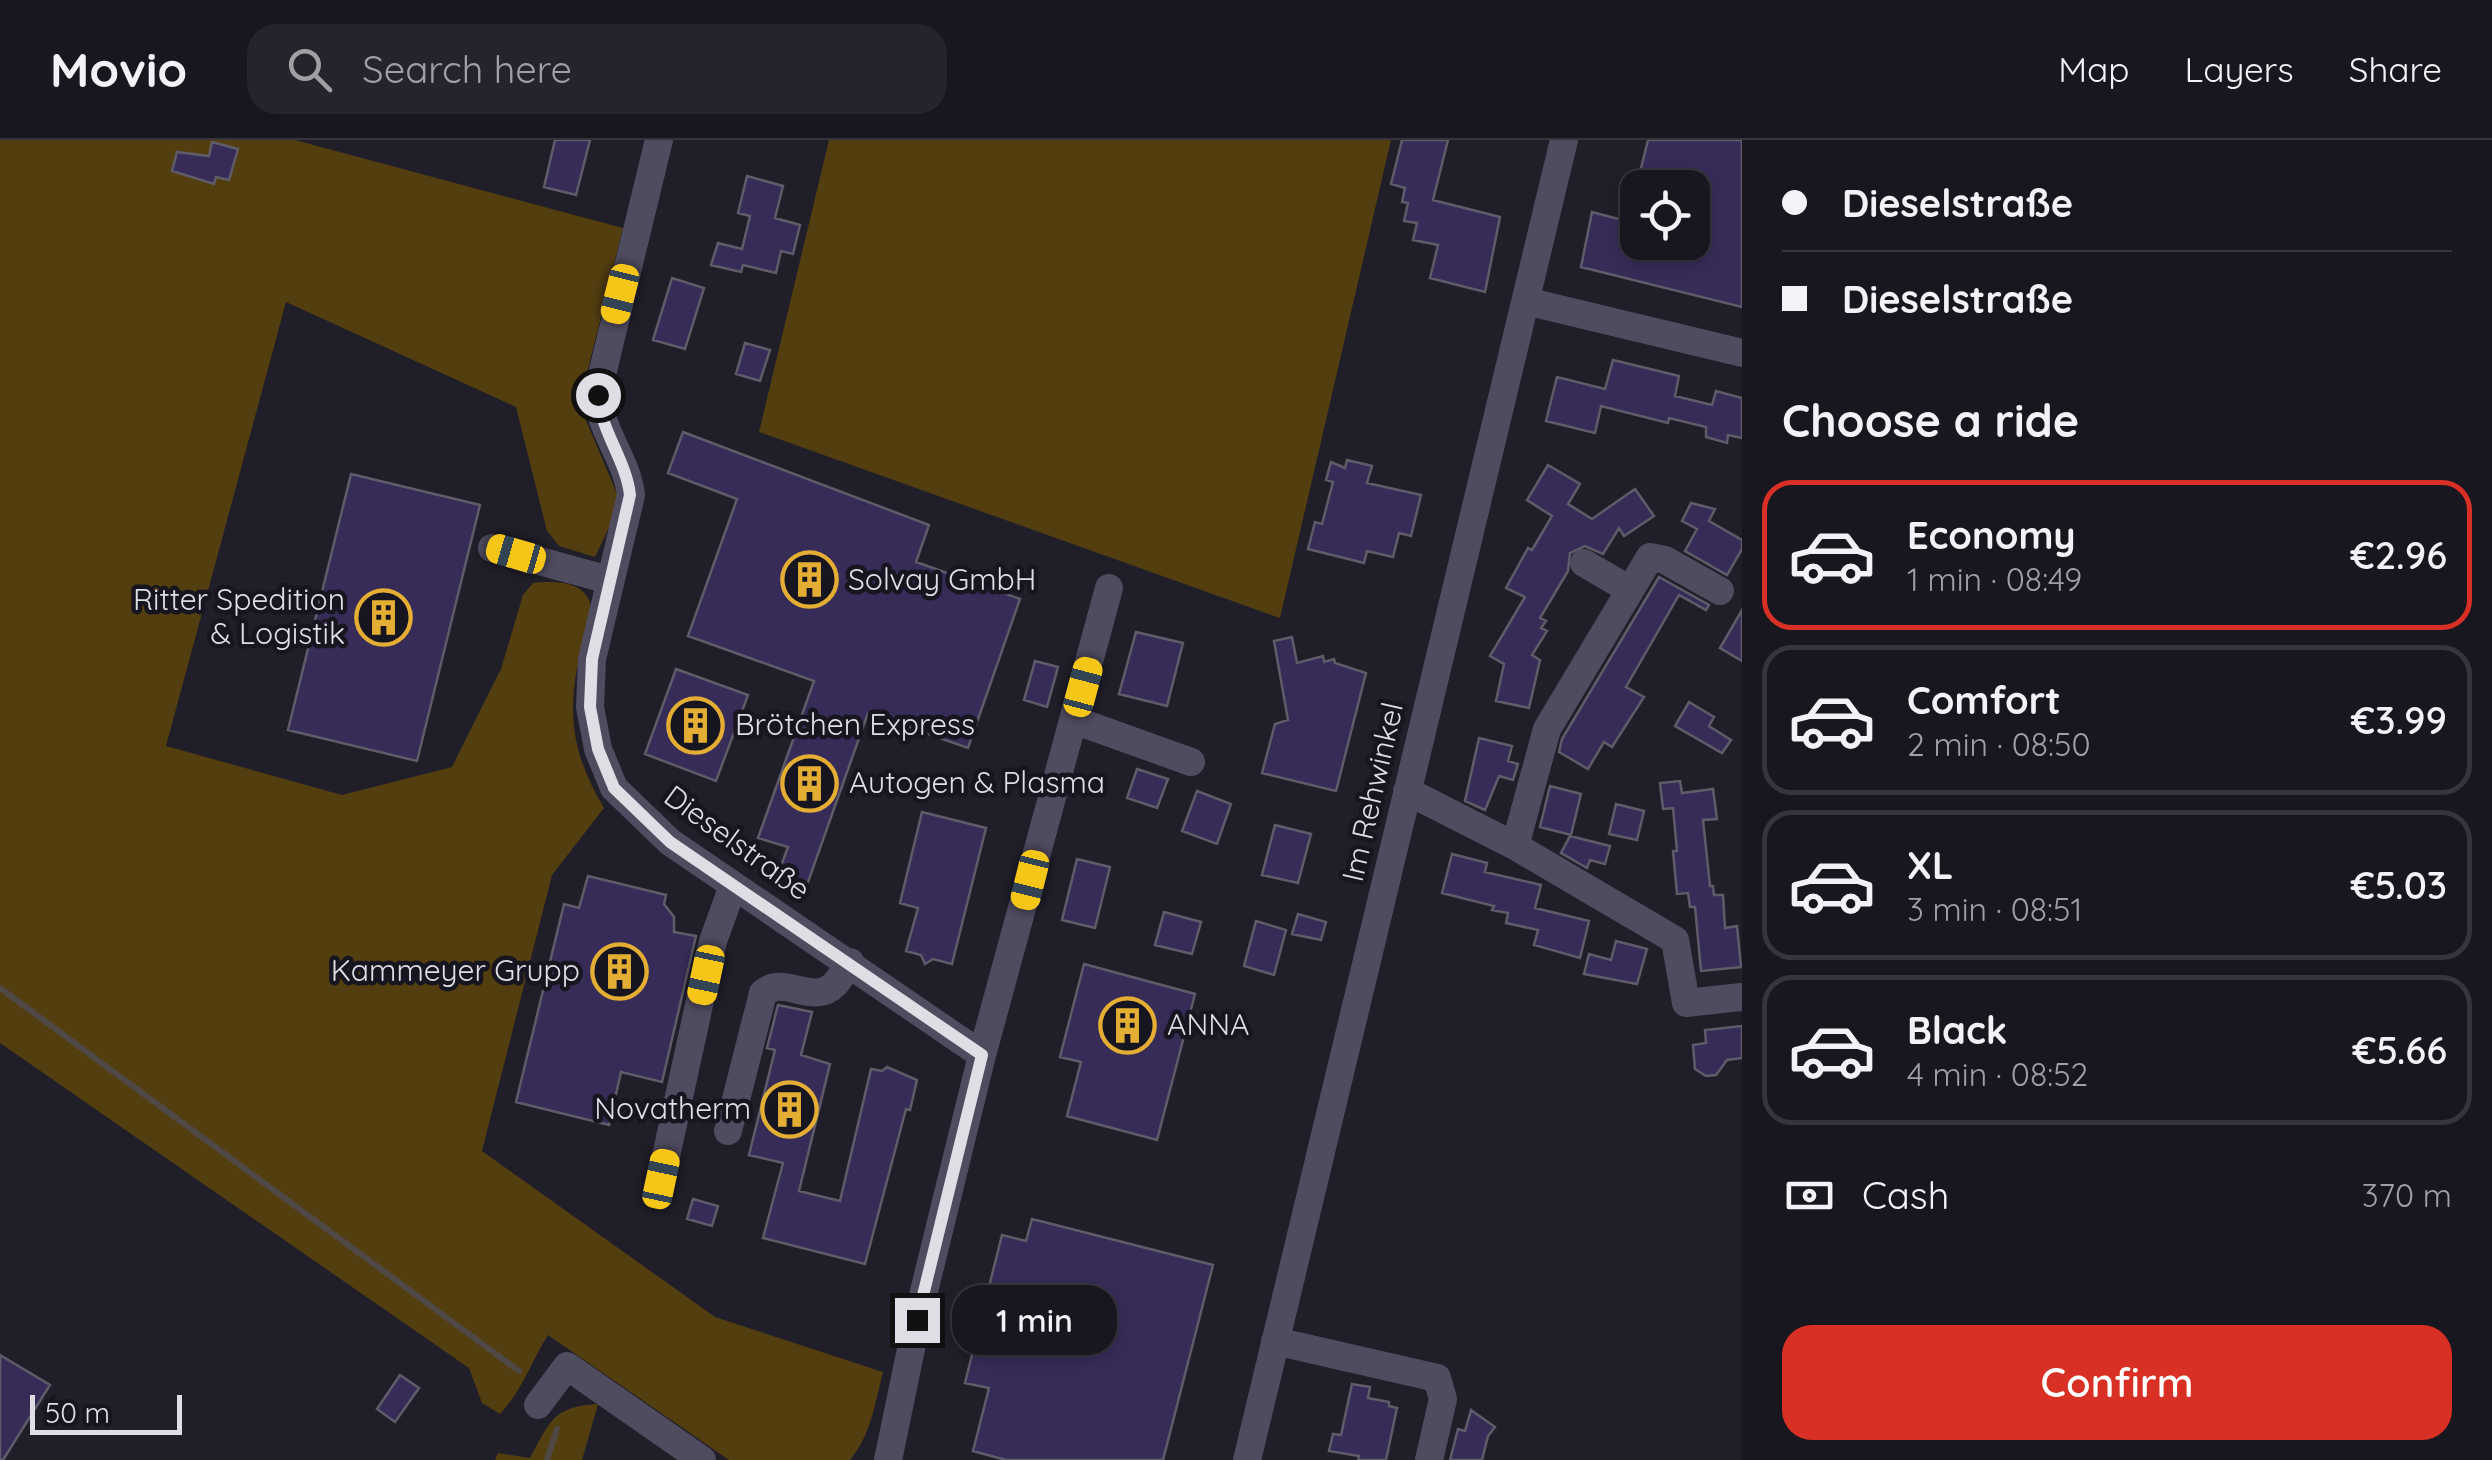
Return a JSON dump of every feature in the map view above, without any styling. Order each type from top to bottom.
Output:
[{"type":"street","name":"Dieselstraße","points":[[658,140],[598,395],[599,414],[629,480],[630,495],[592,659],[590,707],[598,749],[614,788],[670,842],[982,1055]]},
{"type":"street","name":"Im Rehwinkel","points":[[1247,1460],[1564,140]]},
{"type":"street","points":[[1526,300],[1742,352]]},
{"type":"street","points":[[492,548],[609,580]]},
{"type":"street","points":[[1515,846],[1547,728],[1650,556],[1665,560],[1720,591]]},
{"type":"street","points":[[1584,563],[1630,590]]},
{"type":"street","points":[[888,1460],[982,1055],[1110,588]]},
{"type":"street","points":[[1074,720],[1191,762]]},
{"type":"street","points":[[1407,791],[1515,846],[1675,940],[1686,1003],[1742,998]]},
{"type":"street","points":[[661,1179],[714,941],[733,886]]},
{"type":"street","points":[[728,1131],[763,994],[770,988],[784,986],[809,994],[825,991],[850,962]]},
{"type":"street","points":[[1275,1341],[1437,1378],[1443,1399],[1429,1460]]},
{"type":"street","points":[[538,1405],[567,1366],[702,1460]]},
{"type":"street","points":[[868,1460],[894,1426]]},
{"type":"shaded area","points":[[0,140],[295,140],[623,228],[584,385],[585,418],[618,496],[615,515],[595,557],[559,546],[547,531],[516,407],[286,302],[166,746],[342,795],[452,767],[501,669],[523,595],[533,583],[548,582],[572,585],[585,593],[591,616],[577,668],[574,724],[587,774],[604,808],[552,875],[482,1151],[715,1317],[883,1372],[868,1429],[850,1460],[729,1460],[548,1335],[500,1414],[482,1403],[469,1368],[0,1043]]},
{"type":"shaded area","points":[[829,140],[1391,140],[1280,618],[759,432]]},
{"type":"shaded area","points":[[598,1404],[582,1460],[495,1460],[498,1453],[530,1458],[543,1434],[562,1412]]},
{"type":"building","points":[[555,140],[590,140],[576,195],[544,187]]},
{"type":"building","points":[[1402,140],[1448,140],[1433,200],[1500,217],[1485,292],[1430,278],[1438,245],[1413,240],[1417,223],[1404,221],[1408,203],[1402,202],[1405,188],[1391,184]]},
{"type":"building","points":[[1648,140],[1742,140],[1742,307],[1581,267],[1592,212],[1620,219],[1620,260],[1710,260],[1710,170],[1640,170]]},
{"type":"building","points":[[212,142],[238,149],[229,180],[216,177],[214,184],[172,171],[177,152],[209,156]]},
{"type":"building","points":[[747,176],[783,186],[775,218],[800,225],[793,254],[781,251],[776,273],[743,265],[741,272],[711,265],[718,243],[742,249],[750,216],[738,213]]},
{"type":"building","points":[[672,278],[704,288],[685,349],[653,340]]},
{"type":"building","points":[[745,343],[770,350],[760,381],[736,374]]},
{"type":"building","points":[[1613,360],[1679,376],[1675,396],[1712,405],[1716,391],[1742,398],[1742,438],[1728,435],[1727,443],[1706,437],[1706,427],[1669,418],[1668,423],[1601,406],[1595,433],[1546,421],[1557,377],[1605,389]]},
{"type":"building","points":[[683,432],[929,525],[916,562],[1020,599],[968,748],[868,713],[807,885],[778,874],[788,847],[758,838],[814,681],[688,636],[737,499],[668,473]]},
{"type":"building","points":[[1347,460],[1372,466],[1367,483],[1421,495],[1411,536],[1399,533],[1393,557],[1367,551],[1364,563],[1308,549],[1315,522],[1322,524],[1333,482],[1326,480],[1331,462],[1345,468]]},
{"type":"building","points":[[1548,465],[1580,484],[1568,504],[1592,519],[1635,489],[1654,516],[1624,536],[1619,528],[1603,554],[1585,546],[1570,553],[1568,571],[1540,618],[1546,621],[1541,628],[1547,631],[1532,655],[1540,660],[1529,708],[1496,701],[1504,664],[1490,656],[1525,597],[1506,588],[1552,516],[1527,500]]},
{"type":"building","name":"Ritter Spedition & Logistik","points":[[351,474],[480,505],[417,761],[288,730]]},
{"type":"building","points":[[1691,503],[1715,509],[1709,521],[1742,540],[1742,549],[1727,575],[1685,551],[1697,529],[1682,521]]},
{"type":"building","points":[[1659,577],[1709,605],[1706,610],[1679,595],[1626,687],[1644,697],[1612,747],[1604,742],[1588,769],[1559,752],[1562,739]]},
{"type":"building","points":[[1742,610],[1742,661],[1720,648]]},
{"type":"building","points":[[1136,632],[1183,643],[1167,706],[1119,694]]},
{"type":"building","points":[[1292,637],[1297,663],[1323,656],[1324,662],[1334,659],[1335,663],[1366,673],[1336,791],[1262,773],[1275,724],[1288,720],[1274,641]]},
{"type":"building","points":[[1035,661],[1058,667],[1047,707],[1024,700]]},
{"type":"building","name":"Brötchen Express","points":[[676,669],[748,695],[716,781],[645,754]]},
{"type":"building","points":[[1689,702],[1714,717],[1709,726],[1731,740],[1722,753],[1675,726]]},
{"type":"building","points":[[1479,738],[1512,746],[1508,761],[1518,764],[1513,780],[1499,776],[1485,810],[1465,801]]},
{"type":"building","points":[[1137,769],[1168,779],[1157,808],[1127,798]]},
{"type":"building","points":[[1680,781],[1682,793],[1713,789],[1717,819],[1703,820],[1710,886],[1714,895],[1723,895],[1725,928],[1737,926],[1741,967],[1701,971],[1695,907],[1690,907],[1688,893],[1677,894],[1673,808],[1663,809],[1660,783]]},
{"type":"building","points":[[1550,786],[1581,794],[1571,835],[1540,827]]},
{"type":"building","points":[[1197,791],[1231,804],[1217,844],[1182,831]]},
{"type":"building","points":[[1616,804],[1644,811],[1637,840],[1609,834]]},
{"type":"building","points":[[922,812],[986,828],[952,964],[933,959],[925,964],[921,955],[906,951],[918,908],[900,903]]},
{"type":"building","points":[[1275,825],[1311,834],[1298,883],[1262,875]]},
{"type":"building","points":[[1570,836],[1610,846],[1605,864],[1590,860],[1587,868],[1561,853]]},
{"type":"building","points":[[1452,854],[1487,863],[1485,872],[1541,885],[1535,908],[1589,921],[1580,958],[1534,945],[1538,930],[1506,923],[1508,913],[1492,910],[1494,906],[1442,893]]},
{"type":"building","points":[[1077,859],[1110,867],[1095,928],[1062,920]]},
{"type":"building","name":"Kammeyer Grupp","points":[[588,876],[666,895],[664,904],[674,917],[674,932],[696,936],[662,1082],[621,1072],[609,1125],[516,1102],[564,904],[579,908]]},
{"type":"building","points":[[1164,912],[1201,922],[1192,954],[1155,945]]},
{"type":"building","points":[[1298,914],[1326,922],[1321,940],[1292,934]]},
{"type":"building","points":[[1256,921],[1286,930],[1274,975],[1244,966]]},
{"type":"building","points":[[1616,941],[1647,949],[1637,984],[1584,974],[1589,954],[1611,960]]},
{"type":"building","name":"ANNA","points":[[1084,964],[1195,994],[1157,1140],[1067,1116],[1081,1062],[1060,1057]]},
{"type":"building","points":[[778,1005],[812,1012],[801,1055],[830,1064],[799,1191],[840,1201],[871,1069],[882,1071],[887,1067],[917,1080],[865,1264],[763,1238],[783,1163],[749,1155],[775,1050],[767,1048]]},
{"type":"building","points":[[1742,1026],[1742,1058],[1727,1060],[1716,1075],[1706,1076],[1695,1069],[1693,1045],[1706,1043],[1705,1030]]},
{"type":"building","points":[[693,1199],[718,1206],[712,1226],[687,1219]]},
{"type":"building","points":[[1032,1219],[1213,1265],[1163,1460],[1006,1460],[973,1451],[989,1388],[965,1383],[1002,1235],[1026,1241]]},
{"type":"building","points":[[0,1355],[50,1385],[3,1460],[0,1460]]},
{"type":"building","points":[[400,1375],[419,1388],[395,1422],[377,1409]]},
{"type":"building","points":[[1352,1384],[1370,1387],[1368,1398],[1389,1402],[1389,1406],[1397,1408],[1386,1460],[1358,1460],[1359,1456],[1329,1451],[1333,1434],[1341,1435]]},
{"type":"building","points":[[1471,1410],[1495,1427],[1488,1436],[1482,1460],[1450,1460],[1458,1429],[1465,1431]]},
{"type":"waterway","points":[[0,988],[519,1371]]},
{"type":"waterway","points":[[547,1460],[557,1429]]},
{"type":"place","name":"Solvay GmbH","points":[[809,580]]},
{"type":"place","name":"Ritter Spedition & Logistik","points":[[384,617]]},
{"type":"place","name":"Brötchen Express","points":[[696,725]]},
{"type":"place","name":"Autogen & Plasma","points":[[810,783]]},
{"type":"place","name":"Kammeyer Grupp","points":[[619,971]]},
{"type":"place","name":"ANNA","points":[[1128,1025]]},
{"type":"place","name":"Novatherm","points":[[790,1109]]},
{"type":"route","points":[[598,395],[599,414],[629,480],[630,495],[592,659],[590,707],[598,749],[614,788],[670,842],[982,1055],[917,1320]]}]
